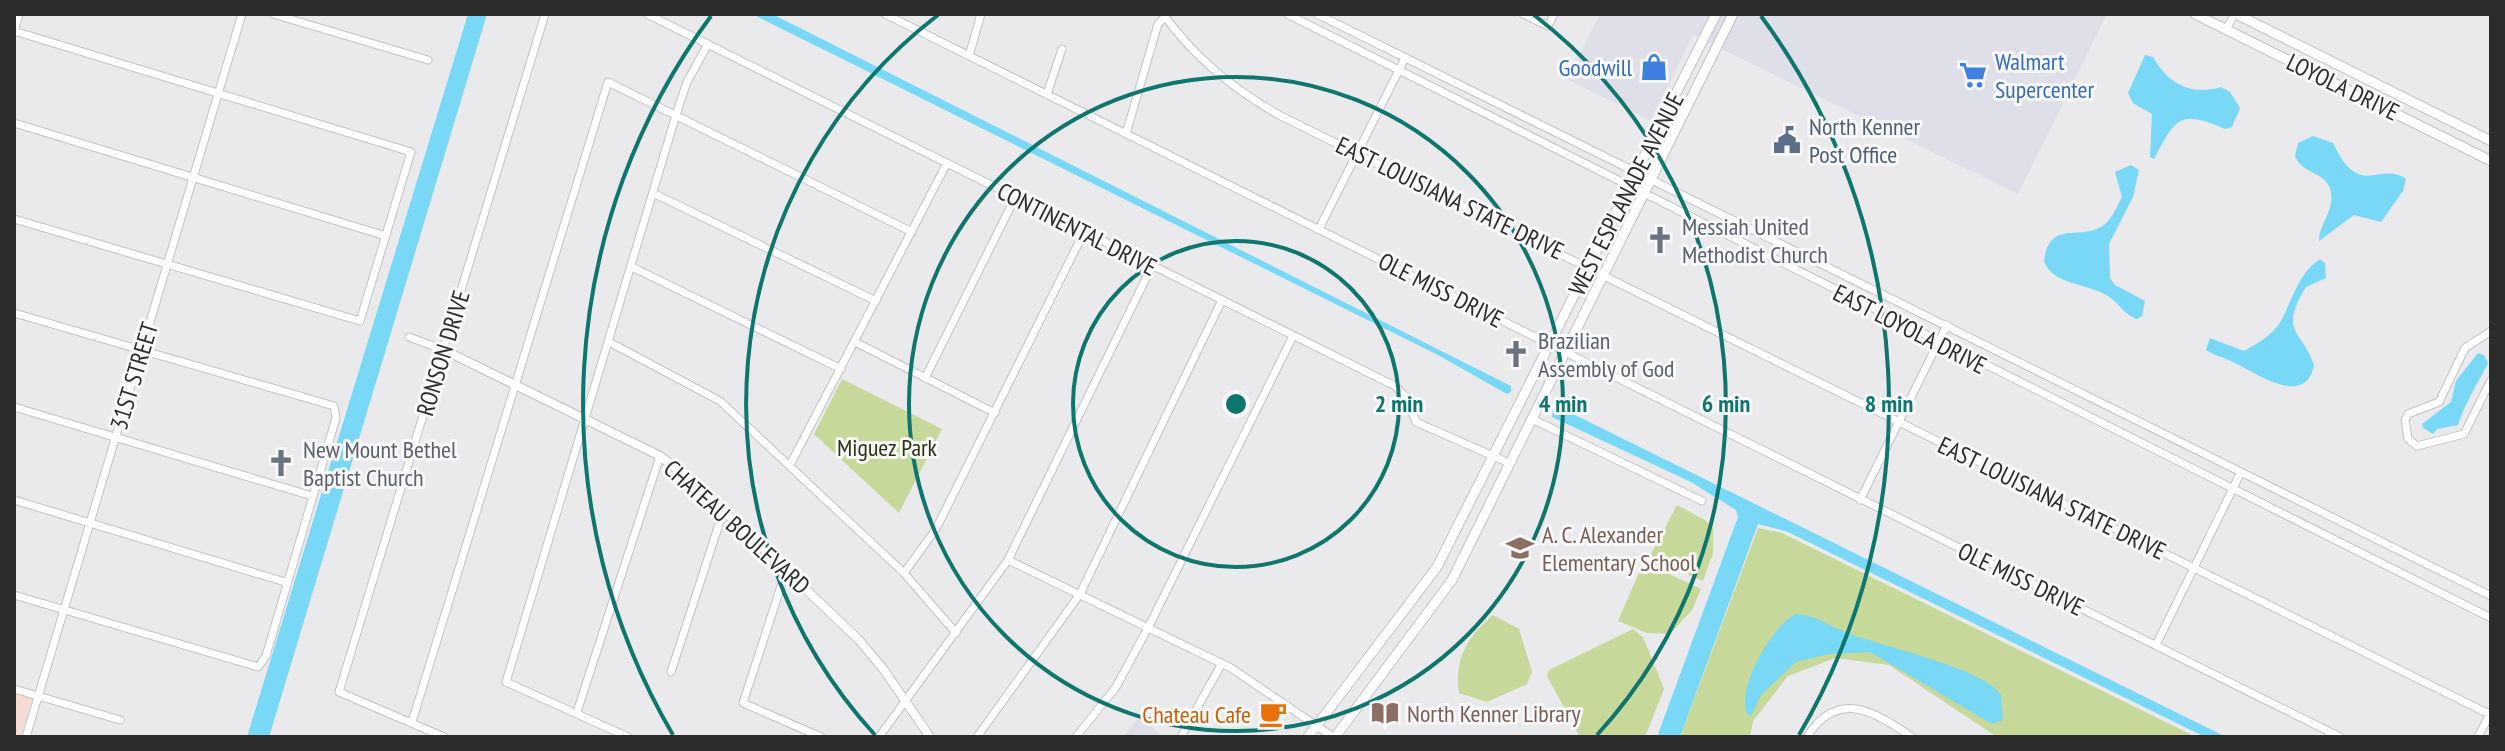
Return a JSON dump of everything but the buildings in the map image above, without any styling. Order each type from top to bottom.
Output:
[{"type":"main road","name":"WEST ESPLANADE AVENUE","points":[[1308,737],[1424,588],[1551,345],[1716,14]]},
{"type":"main road","name":"WEST ESPLANADE AVENUE","points":[[1334,737],[1443,595],[1733,14]]},
{"type":"main road","name":"LOYOLA DRIVE","points":[[2195,14],[2491,161]]},
{"type":"main road","name":"LOYOLA DRIVE","points":[[2235,14],[2491,141]]},
{"type":"main road","points":[[1697,51],[1712,58]]},
{"type":"main road","points":[[2331,81],[2338,66]]},
{"type":"main road","points":[[1662,123],[1676,129]]},
{"type":"main road","points":[[2449,140],[2457,124]]},
{"type":"main road","points":[[1473,494],[1494,495]]},
{"type":"main road","points":[[1450,541],[1454,555],[1461,562]]},
{"type":"street","points":[[14,219],[360,321],[411,152],[14,31],[19,14]]},
{"type":"street","name":"31ST STREET","points":[[26,737],[242,14]]},
{"type":"street","points":[[273,14],[428,60]]},
{"type":"street","name":"RONSON DRIVE","points":[[412,722],[339,692],[545,14]]},
{"type":"street","name":"CONTINENTAL DRIVE","points":[[647,14],[1395,386],[1406,397],[1416,422],[1509,463]]},
{"type":"street","points":[[969,56],[981,14]]},
{"type":"street","name":"EAST LOYOLA DRIVE","points":[[1287,14],[2491,618]]},
{"type":"street","name":"EAST LOYOLA DRIVE","points":[[1317,14],[2491,596]]},
{"type":"street","points":[[1523,14],[1548,26],[1554,14]]},
{"type":"street","points":[[2226,29],[2235,14]]},
{"type":"street","name":"OLE MISS DRIVE","points":[[888,15],[2340,737]]},
{"type":"street","points":[[1126,134],[1158,24],[1164,15]]},
{"type":"street","name":"EAST LOUISIANA STATE DRIVE","points":[[1164,15],[1195,54],[1235,89],[1898,423],[2491,714]]},
{"type":"street","points":[[628,737],[506,682],[676,115],[687,82],[708,44]]},
{"type":"street","points":[[1047,94],[1062,49]]},
{"type":"street","points":[[1319,229],[1405,58]]},
{"type":"street","points":[[444,737],[412,722],[608,82],[912,232]]},
{"type":"street","points":[[14,123],[386,236]]},
{"type":"street","points":[[790,465],[947,163]]},
{"type":"street","points":[[653,193],[876,301]]},
{"type":"street","points":[[925,378],[1015,198]]},
{"type":"street","points":[[904,573],[936,529],[1084,232]]},
{"type":"street","points":[[879,737],[1008,560],[1152,266]]},
{"type":"street","points":[[632,267],[841,369]]},
{"type":"street","points":[[977,737],[1080,594],[1222,300]]},
{"type":"street","points":[[14,313],[334,406],[336,418],[285,582],[266,656],[258,667],[14,595]]},
{"type":"street","points":[[1860,500],[1947,325]]},
{"type":"street","points":[[2491,331],[2465,348],[2439,402],[2408,414],[2405,420],[2408,439],[2417,446],[2464,434],[2491,380]]},
{"type":"street","points":[[1076,737],[1116,687],[1293,336]]},
{"type":"street","name":"CHATEAU BOULEVARD","points":[[409,337],[444,350],[660,456],[859,640],[930,737]]},
{"type":"street","points":[[609,342],[720,401],[904,573],[956,633]]},
{"type":"street","points":[[855,342],[995,413]]},
{"type":"street","points":[[14,407],[312,496]]},
{"type":"street","points":[[1532,419],[1702,501]]},
{"type":"street","points":[[577,712],[660,456]]},
{"type":"street","points":[[2156,645],[2241,472]]},
{"type":"street","points":[[14,500],[285,582]]},
{"type":"street","points":[[671,672],[723,512]]},
{"type":"street","points":[[1008,560],[1222,663],[1267,689],[1334,737]]},
{"type":"street","points":[[786,571],[743,703],[821,737]]},
{"type":"street","points":[[1181,737],[1222,663]]},
{"type":"street","points":[[14,689],[120,720]]},
{"type":"street","points":[[1807,737],[1828,715],[1855,708],[1879,714],[1912,737]]},
{"type":"street","points":[[2478,737],[2491,714]]},
{"type":"shaded area","points":[[1600,14],[2107,14],[2018,194],[1693,35],[1651,121],[1567,79]]},
{"type":"shaded area","points":[[14,692],[33,697],[21,737],[14,737]]},
{"type":"shaded area","points":[[1139,717],[1164,737],[1123,737]]},
{"type":"green space","name":"Miguez Park","points":[[842,379],[942,429],[899,513],[814,434]]},
{"type":"green space","points":[[1677,505],[1705,520],[1713,528],[1713,553],[1703,581],[1652,559],[1651,554]]},
{"type":"green space","points":[[1758,528],[1782,533],[2196,737],[1997,737],[1889,665],[1835,658],[1788,676],[1753,721],[1750,737],[1680,737]]},
{"type":"green space","points":[[1648,564],[1701,589],[1692,610],[1670,634],[1647,633],[1618,621],[1642,566]]},
{"type":"green space","points":[[1493,615],[1519,629],[1532,672],[1527,684],[1487,702],[1459,693],[1458,681],[1461,659],[1469,640]]},
{"type":"green space","points":[[1633,629],[1643,637],[1664,689],[1645,737],[1580,737],[1547,676],[1549,670]]},
{"type":"water","points":[[468,14],[487,14],[269,737],[247,737]]},
{"type":"water","points":[[752,14],[772,14],[1511,386],[1511,392],[1507,394],[1438,355]]},
{"type":"water","points":[[2145,55],[2153,57],[2166,74],[2181,86],[2200,90],[2221,87],[2230,92],[2240,108],[2232,127],[2225,129],[2198,119],[2180,121],[2168,134],[2154,159],[2150,157],[2152,114],[2133,103],[2128,93]]},
{"type":"water","points":[[2313,136],[2333,143],[2343,160],[2361,175],[2397,174],[2406,179],[2403,191],[2381,222],[2354,215],[2319,241],[2331,192],[2325,180],[2298,162],[2295,156],[2298,143]]},
{"type":"water","points":[[2131,165],[2139,170],[2133,197],[2109,244],[2110,278],[2115,285],[2145,301],[2142,316],[2137,319],[2108,296],[2054,275],[2044,261],[2047,248],[2059,235],[2095,230],[2107,222],[2122,197],[2115,172]]},
{"type":"water","points":[[2320,259],[2325,263],[2326,278],[2306,287],[2293,322],[2314,365],[2309,378],[2301,384],[2280,384],[2206,350],[2210,338],[2244,351],[2268,336],[2279,324],[2306,272]]},
{"type":"water","points":[[2478,353],[2484,355],[2488,363],[2458,425],[2437,429],[2433,434],[2423,428],[2422,424],[2451,402],[2456,381]]},
{"type":"water","points":[[1553,409],[1565,410],[2226,737],[2205,737],[1788,532],[1758,524],[1680,737],[1657,737],[1738,517],[1736,510],[1691,482],[1552,417]]},
{"type":"water","points":[[1796,614],[1810,616],[1848,633],[1974,676],[1991,685],[2001,695],[2003,720],[1992,724],[1870,652],[1829,654],[1796,662],[1761,695],[1751,716],[1747,714],[1747,689],[1758,659],[1777,631]]},
{"type":"place","name":"Goodwill","points":[[1654,67]]},
{"type":"place","name":"Walmart Supercenter","points":[[1973,75]]},
{"type":"place","name":"North Kenner Post Office","points":[[1787,140]]},
{"type":"place","name":"Messiah United Methodist Church","points":[[1660,240]]},
{"type":"place","name":"Brazilian Assembly of God","points":[[1516,354]]},
{"type":"place","name":"New Mount Bethel Baptist Church","points":[[281,463]]},
{"type":"place","name":"A. C. Alexander Elementary School","points":[[1520,548]]},
{"type":"place","name":"North Kenner Library","points":[[1385,713]]},
{"type":"place","name":"Chateau Cafe","points":[[1273,714]]}]
